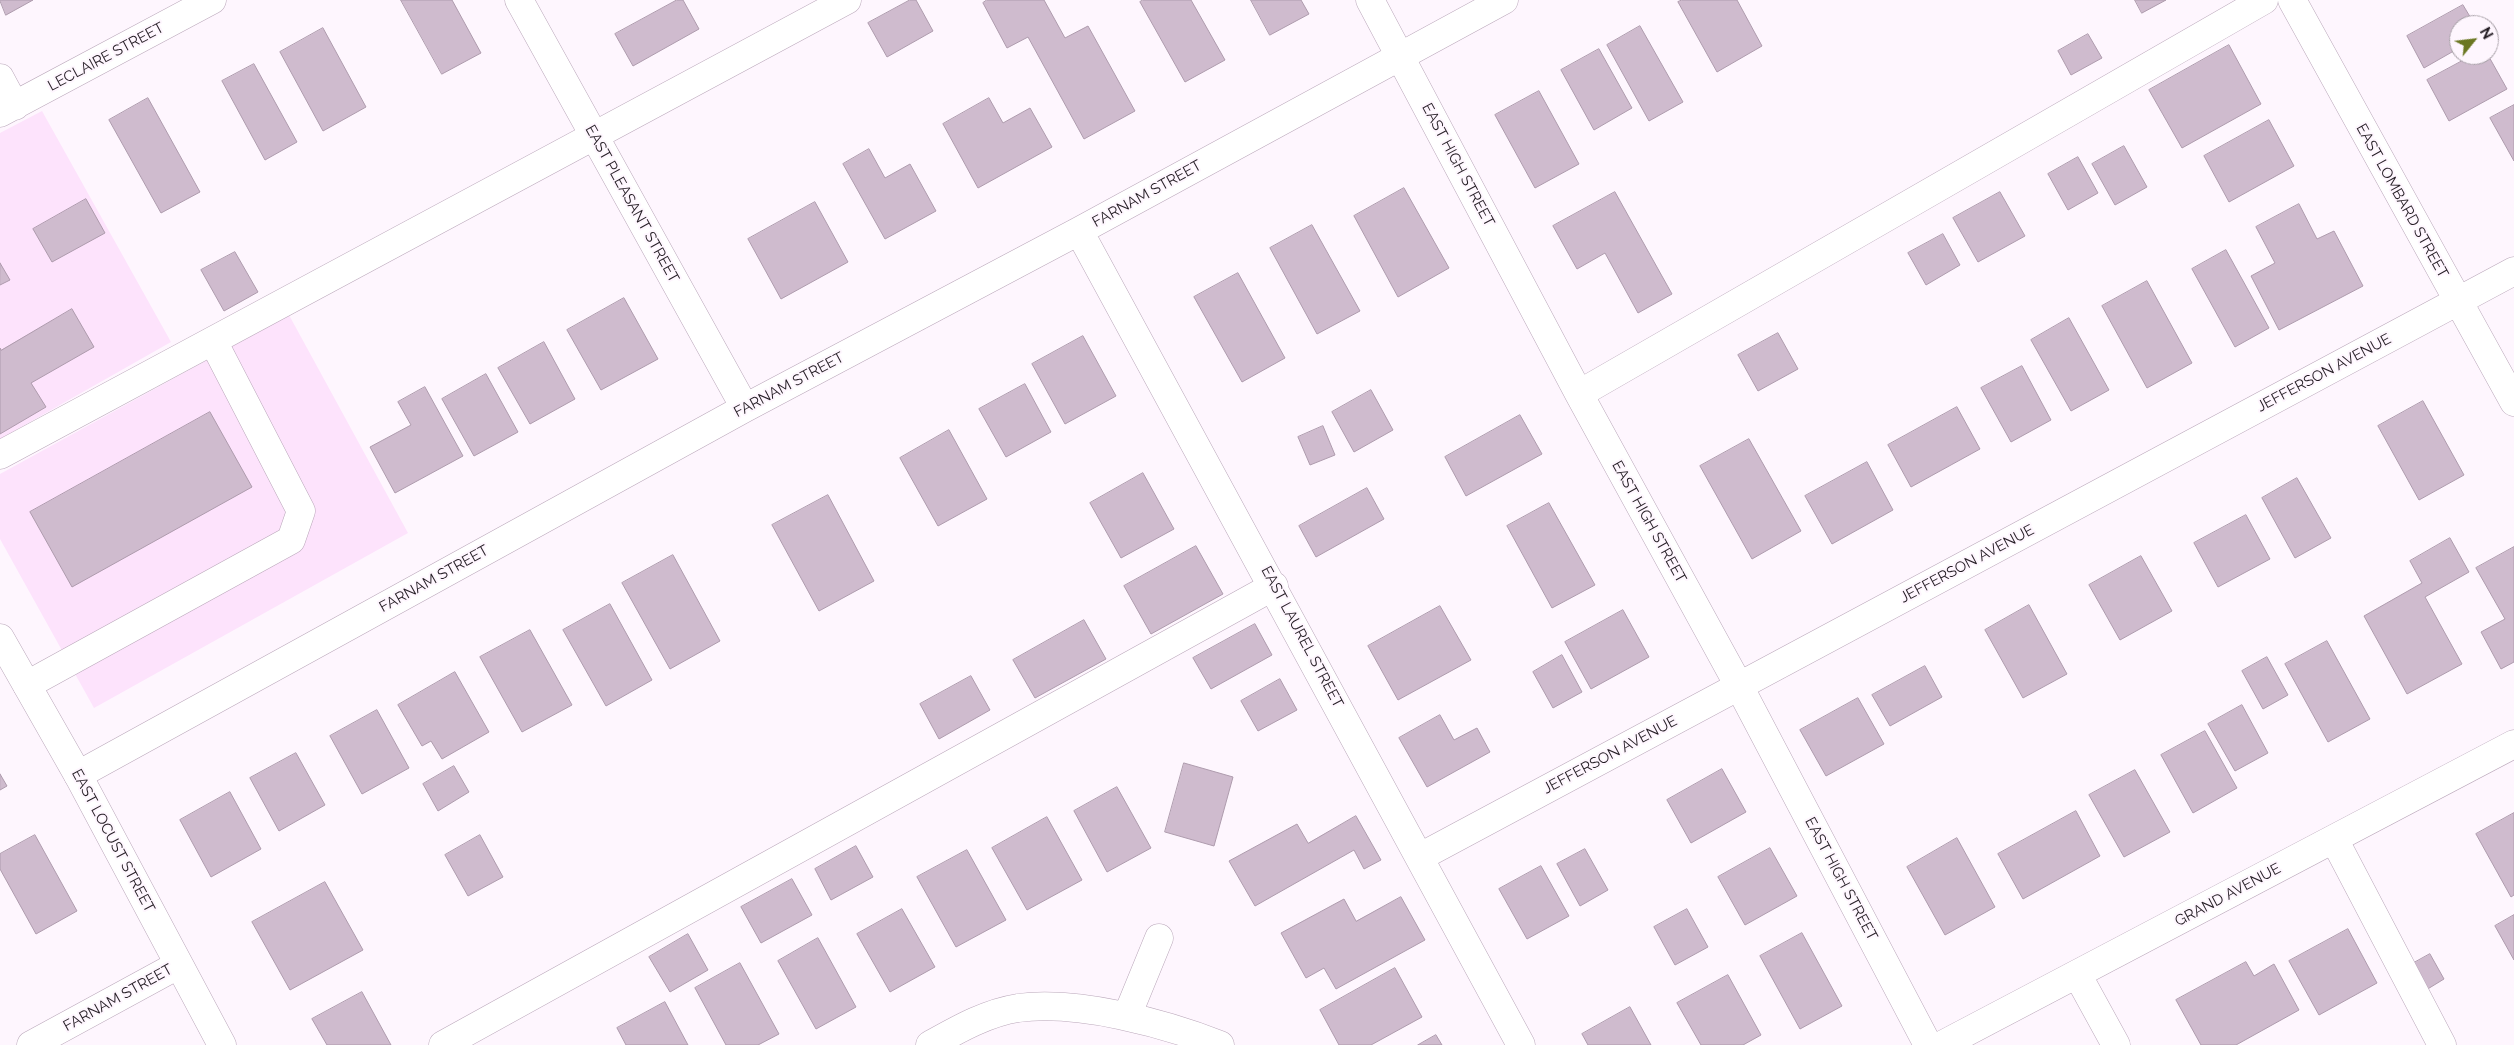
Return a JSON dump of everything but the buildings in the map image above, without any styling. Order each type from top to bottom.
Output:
[{"type":"street","name":"LECLAIRE STREET","points":[[8,110],[212,0]]},
{"type":"street","name":"EAST PLEASANT STREET","points":[[519,0],[744,408]]},
{"type":"street","points":[[0,455],[847,0]]},
{"type":"street","name":"EAST HIGH STREET","points":[[1370,0],[1579,394],[1739,686],[1928,1045]]},
{"type":"street","name":"FARNAM STREET","points":[[78,775],[744,408],[1080,231],[1504,0]]},
{"type":"street","points":[[1579,394],[2264,0]]},
{"type":"street","name":"EAST LOMBARD STREET","points":[[2292,0],[2457,302],[2514,402]]},
{"type":"street","points":[[0,78],[8,110]]},
{"type":"street","name":"EAST LAUREL STREET","points":[[1080,231],[1522,1045]]},
{"type":"street","name":"JEFFERSON AVENUE","points":[[1420,857],[2514,270]]},
{"type":"street","points":[[27,685],[291,540],[301,512],[213,341]]},
{"type":"street","points":[[442,1045],[1274,586]]},
{"type":"street","name":"EAST LOCUST STREET","points":[[2,647],[27,685],[78,775],[222,1045]]},
{"type":"street","name":"GRAND AVENUE","points":[[1942,1045],[2514,744]]},
{"type":"street","points":[[2334,839],[2442,1045]]},
{"type":"street","points":[[1127,1016],[1159,938]]},
{"type":"street","name":"FARNAM STREET","points":[[31,1045],[178,965]]},
{"type":"street","points":[[2077,974],[2116,1045]]},
{"type":"street","points":[[930,1045],[972,1022],[1017,1008],[1061,1007],[1127,1016],[1182,1030],[1220,1045]]},
{"type":"shaded area","points":[[42,111],[171,342],[0,439],[0,133]]},
{"type":"shaded area","points":[[289,315],[408,533],[94,708],[0,539],[0,474]]}]
